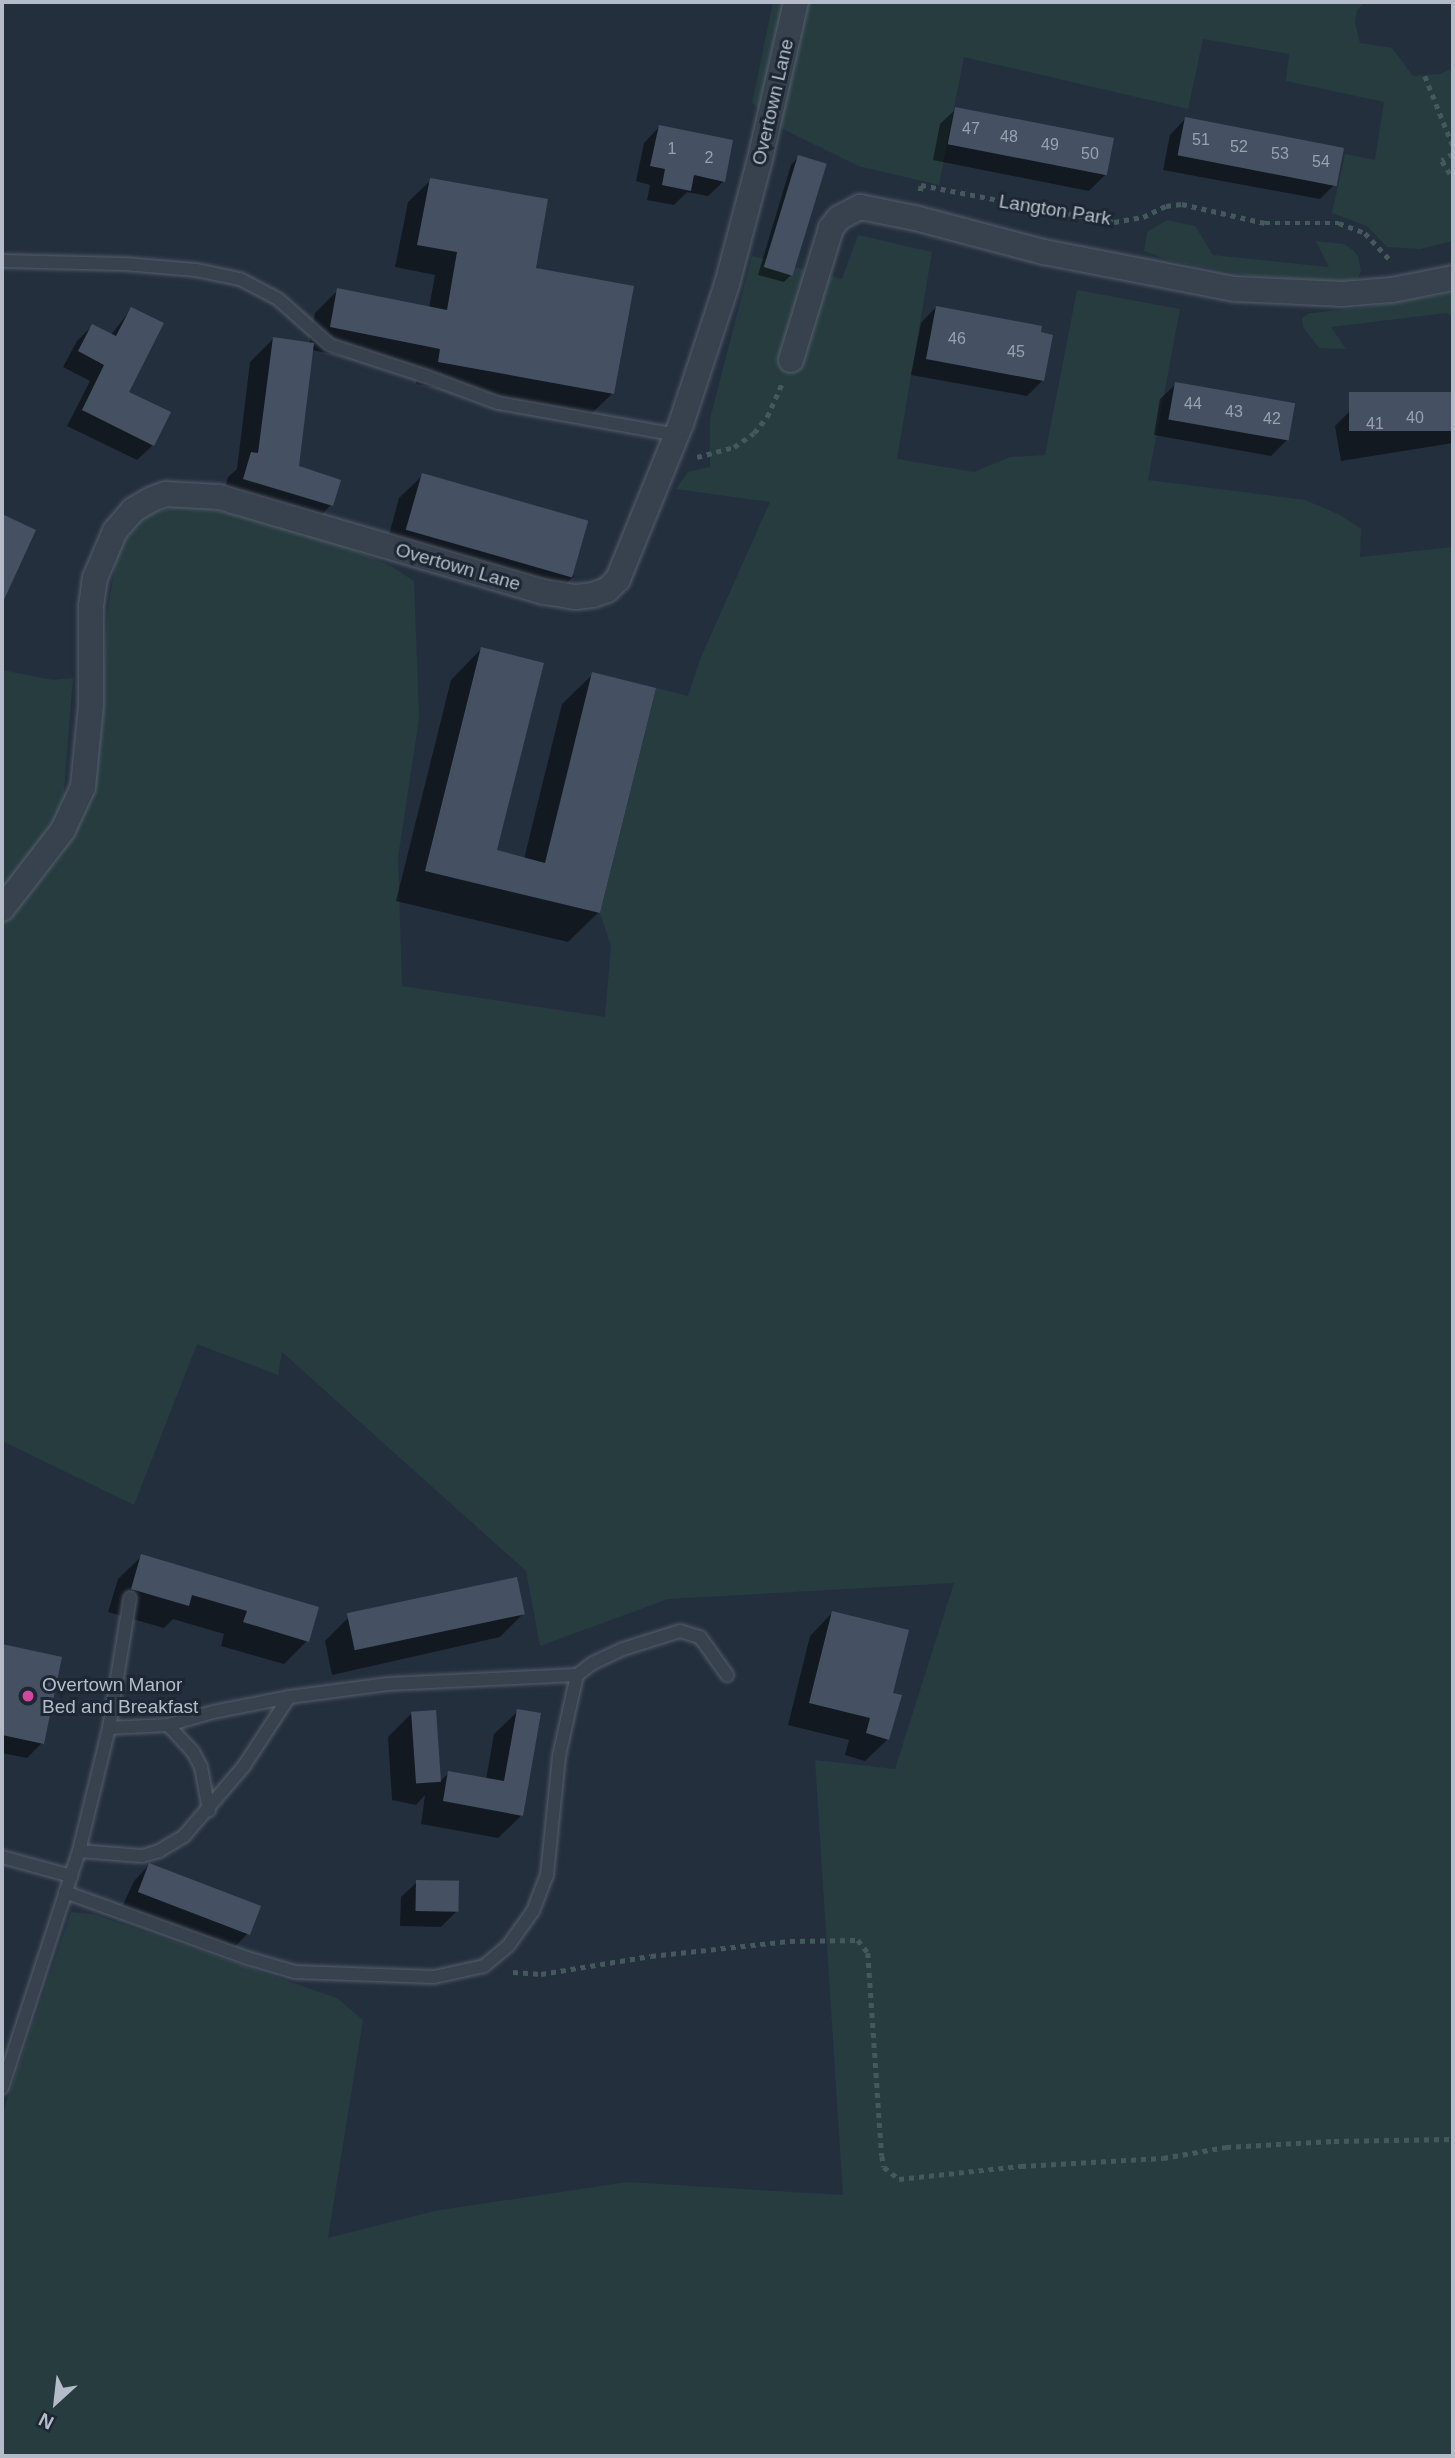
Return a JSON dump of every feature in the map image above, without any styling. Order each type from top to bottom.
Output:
[{"type":"street","name":"Overtown Lane","points":[[2,909],[63,830],[82,787],[90,705],[91,606],[95,578],[115,531],[133,510],[166,494],[219,497],[544,592],[575,597],[593,595],[607,590],[618,579],[673,446],[738,247],[796,2]]},
{"type":"street","name":"Langton Park","points":[[791,360],[824,249],[839,218],[860,207],[915,218],[1044,252],[1235,289],[1342,294],[1392,290],[1453,278]]},
{"type":"lane","points":[[2,261],[136,265],[196,270],[240,279],[278,299],[330,345],[425,376],[498,404],[673,446]]},
{"type":"lane","points":[[2,2088],[79,1851],[109,1728],[130,1598]]},
{"type":"lane","points":[[109,1728],[168,1725],[213,1712],[289,1697],[388,1684],[577,1675],[593,1662],[623,1649],[680,1631],[700,1637],[727,1675]]},
{"type":"lane","points":[[65,1892],[247,1958],[295,1972],[434,1977],[456,1975],[484,1966],[508,1946],[533,1911],[547,1875],[559,1756],[577,1675]]},
{"type":"lane","points":[[79,1851],[142,1856],[159,1851],[184,1836],[244,1766],[289,1697]]},
{"type":"lane","points":[[168,1725],[193,1752],[201,1767],[209,1810]]},
{"type":"lane","points":[[2,1857],[71,1876]]},
{"type":"path","points":[[1425,76],[1453,146]]},
{"type":"path","points":[[1453,154],[1442,161],[1453,178]]},
{"type":"path","name":"Langton Park","points":[[915,218],[921,186],[1114,222],[1143,218],[1166,206],[1182,204],[1265,223],[1339,223],[1365,233],[1392,262],[1398,264]]},
{"type":"path","points":[[673,446],[711,455],[734,447],[754,433],[777,398],[791,360]]},
{"type":"path","points":[[490,1961],[511,1971],[541,1974],[651,1956],[776,1942],[858,1940],[868,1953],[882,2156],[884,2167],[900,2179],[1021,2166],[1163,2158],[1226,2147],[1334,2141],[1453,2139]]},
{"type":"green space","points":[[773,2],[1365,2],[1357,10],[1355,22],[1360,43],[1392,48],[1413,76],[1440,74],[1453,68],[1453,241],[1420,249],[1387,247],[1367,226],[1332,213],[1345,154],[1375,160],[1384,102],[1286,81],[1289,54],[1203,39],[1188,109],[964,57],[939,185],[858,166],[781,128],[752,103]]},
{"type":"green space","points":[[1167,220],[1195,226],[1213,255],[1329,267],[1316,241],[1344,244],[1358,256],[1361,271],[1358,278],[1350,282],[1252,276],[1171,261],[1144,251],[1147,232]]},
{"type":"green space","points":[[858,235],[932,252],[897,459],[974,472],[1010,457],[1045,455],[1077,290],[1180,309],[1148,480],[1305,500],[1340,515],[1361,529],[1360,557],[1453,547],[1453,2456],[2,2456],[2,2115],[71,1912],[93,1914],[337,1998],[363,2020],[328,2238],[434,2211],[627,2182],[843,2195],[815,1760],[895,1769],[954,1583],[668,1599],[540,1646],[526,1571],[282,1352],[278,1375],[197,1344],[134,1505],[2,1441],[2,670],[53,680],[73,678],[64,792],[96,777],[108,608],[118,548],[144,516],[184,503],[321,535],[391,566],[414,581],[419,718],[398,858],[402,986],[605,1017],[611,946],[600,913],[656,688],[688,696],[701,657],[770,502],[676,489],[688,472],[710,467],[710,419],[752,256],[842,279]]},
{"type":"green space","points":[[1453,292],[1453,318],[1447,313],[1331,327],[1346,349],[1319,348],[1303,327],[1302,318],[1310,313],[1368,307]]},
{"type":"building","points":[[955,107],[1114,138],[1107,175],[948,144]]},
{"type":"building","points":[[1185,117],[1344,148],[1337,186],[1178,155]]},
{"type":"building","points":[[659,125],[733,140],[725,182],[694,175],[691,191],[662,185],[665,169],[650,166]]},
{"type":"building","points":[[798,155],[827,164],[792,276],[764,267]]},
{"type":"building","points":[[430,178],[548,199],[536,268],[634,286],[614,394],[438,362],[440,349],[330,327],[337,288],[447,310],[457,252],[417,245]]},
{"type":"building","points":[[936,306],[1042,326],[1041,332],[1053,335],[1044,381],[926,359]]},
{"type":"building","points":[[131,307],[164,323],[129,392],[171,412],[154,446],[82,410],[104,365],[78,351],[92,324],[116,336]]},
{"type":"building","points":[[273,337],[314,343],[299,466],[341,480],[333,506],[243,479],[251,452],[258,453]]},
{"type":"building","points":[[1175,382],[1295,403],[1289,441],[1168,419]]},
{"type":"building","points":[[1349,392],[1453,392],[1453,431],[1349,431]]},
{"type":"building","points":[[422,473],[588,521],[572,577],[406,530]]},
{"type":"building","points":[[2,514],[36,530],[2,604]]},
{"type":"building","points":[[481,647],[544,663],[497,850],[545,863],[592,672],[656,688],[600,913],[425,871]]},
{"type":"building","points":[[141,1554],[319,1607],[309,1642],[243,1622],[247,1611],[192,1595],[189,1606],[131,1589]]},
{"type":"building","points":[[517,1577],[525,1614],[355,1650],[347,1613]]},
{"type":"building","points":[[832,1611],[909,1630],[893,1693],[902,1695],[889,1740],[866,1733],[870,1718],[809,1703]]},
{"type":"building","name":"Overtown Manor Bed and Breakfast","points":[[2,1644],[62,1657],[44,1744],[2,1735]]},
{"type":"building","points":[[517,1709],[541,1713],[523,1816],[443,1801],[448,1771],[504,1781]]},
{"type":"building","points":[[436,1710],[441,1782],[416,1784],[411,1712]]},
{"type":"building","points":[[149,1863],[261,1906],[250,1935],[138,1892]]},
{"type":"building","points":[[416,1880],[459,1881],[458,1912],[415,1911]]},
{"type":"place","name":"Overtown Manor Bed and Breakfast","points":[[28,1696]]}]
